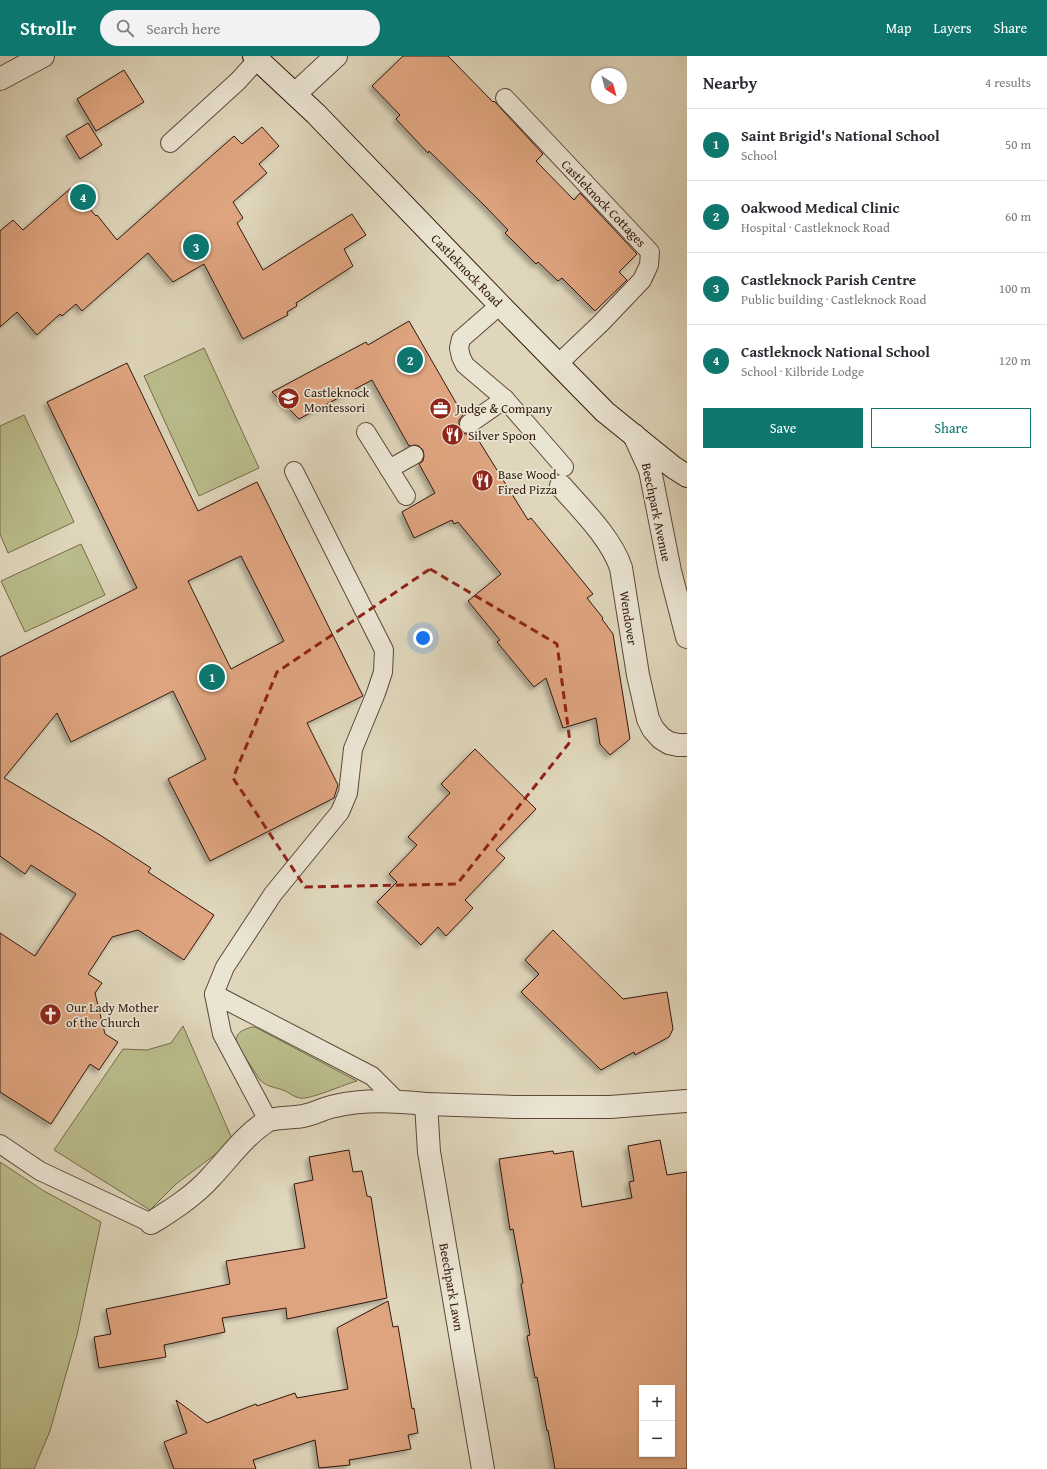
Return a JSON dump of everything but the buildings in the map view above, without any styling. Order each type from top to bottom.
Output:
[{"type":"street","points":[[0,79],[42,56]]},
{"type":"street","points":[[296,94],[336,56]]},
{"type":"street","name":"Castleknock Road","points":[[256,58],[296,94],[358,156],[500,305],[605,412],[673,467],[687,476]]},
{"type":"street","name":"Beechpark Avenue","points":[[634,436],[650,470],[670,571],[687,637]]},
{"type":"street","name":"Wendover","points":[[563,476],[618,558],[621,568],[638,676],[648,719],[653,729],[661,738],[669,743],[687,745]]},
{"type":"street","points":[[151,1223],[196,1192],[243,1141],[268,1120],[304,1116],[334,1106],[369,1101],[514,1107],[610,1107],[687,1102]]},
{"type":"street","name":"Beechpark Lawn","points":[[426,1104],[429,1152],[483,1469]]},
{"type":"lane","points":[[170,143],[238,81],[256,58]]},
{"type":"lane","name":"Castleknock Cottages","points":[[505,98],[650,252],[649,266],[642,280],[601,323],[558,364]]},
{"type":"lane","points":[[500,305],[460,339],[459,348],[464,365],[505,399],[563,476]]},
{"type":"lane","points":[[469,424],[505,399]]},
{"type":"lane","points":[[366,432],[406,496]]},
{"type":"lane","points":[[389,469],[414,455]]},
{"type":"lane","points":[[268,1120],[222,1034],[214,994],[225,967],[274,894],[340,812],[348,794],[352,749],[374,699],[382,672],[384,650],[294,471]]},
{"type":"lane","points":[[214,994],[372,1076],[398,1102]]},
{"type":"lane","points":[[0,1144],[40,1171],[151,1223]]},
{"type":"highlighted area","points":[[430,569],[557,644],[570,742],[457,884],[305,887],[233,778],[277,672]]},
{"type":"green space","points":[[204,348],[259,468],[199,496],[144,376]]},
{"type":"green space","points":[[24,415],[74,522],[8,553],[0,534],[0,426]]},
{"type":"green space","points":[[81,544],[105,595],[25,632],[1,581]]},
{"type":"green space","points":[[183,1026],[233,1141],[176,1184],[150,1210],[54,1150],[123,1049],[147,1050],[171,1043]]},
{"type":"green space","points":[[255,1027],[357,1081],[305,1098],[293,1096],[285,1091],[265,1084],[260,1080],[237,1045],[236,1041],[238,1035],[242,1031]]},
{"type":"green space","points":[[0,1162],[44,1191],[101,1222],[77,1335],[50,1431],[34,1469],[0,1469]]},
{"type":"place","name":"Castleknock National School","points":[[83,197]]},
{"type":"place","name":"Castleknock Parish Centre","points":[[196,247]]},
{"type":"place","name":"Oakwood Medical Clinic","points":[[410,360]]},
{"type":"place","name":"Castleknock Montessori","points":[[289,399]]},
{"type":"place","name":"Judge & Company","points":[[440,408]]},
{"type":"place","name":"Silver Spoon","points":[[453,435]]},
{"type":"place","name":"Base Wood Fired Pizza","points":[[483,481]]},
{"type":"place","name":"Saint Brigid's National School","points":[[212,677]]},
{"type":"place","name":"Our Lady Mother of the Church","points":[[50,1014]]}]
